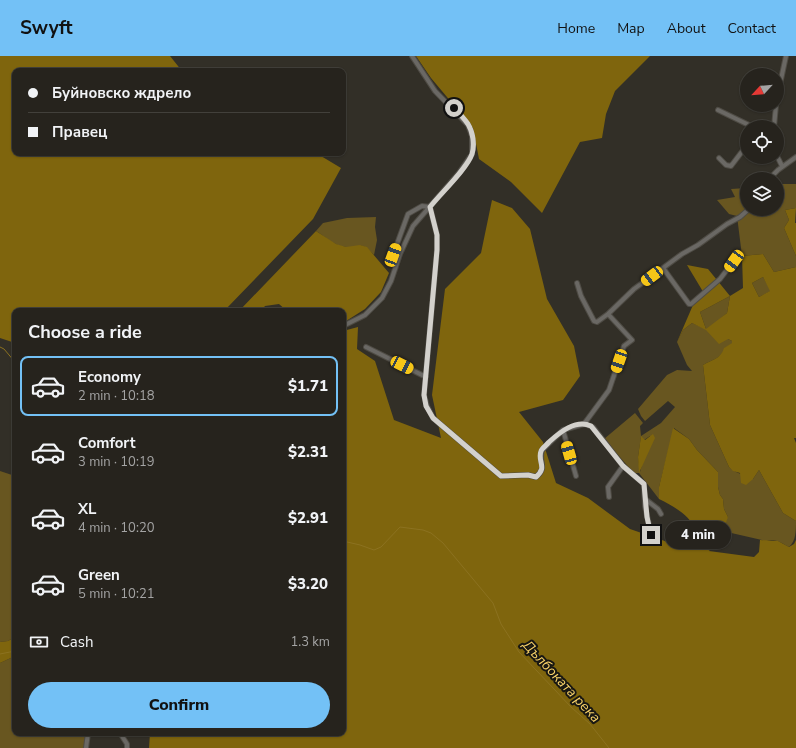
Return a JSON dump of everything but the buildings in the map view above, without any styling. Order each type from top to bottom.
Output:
[{"type":"street","points":[[346,324],[365,315],[382,298],[391,281],[408,236],[419,218],[469,160],[473,146],[472,136],[464,119],[435,90],[412,56]]},
{"type":"street","points":[[783,68],[786,56]]},
{"type":"street","points":[[718,110],[740,121]]},
{"type":"street","points":[[719,158],[728,166],[731,166],[740,155]]},
{"type":"street","points":[[776,172],[796,157]]},
{"type":"street","points":[[393,255],[408,214],[422,206],[430,207]]},
{"type":"street","points":[[430,207],[437,235],[437,250],[424,395],[426,406],[433,418],[501,476],[528,475],[536,477],[541,473],[542,468],[540,454],[542,450],[562,430],[584,424],[593,427],[623,466],[644,484],[647,517],[651,535]]},
{"type":"street","points":[[577,283],[581,296],[594,321],[597,322],[634,290],[682,254],[741,216]]},
{"type":"street","points":[[663,268],[685,299],[689,304],[691,304],[720,279],[736,258]]},
{"type":"street","points":[[584,424],[609,390],[624,346],[632,340],[608,314]]},
{"type":"street","points":[[366,347],[426,377]]},
{"type":"street","points":[[562,430],[576,476]]},
{"type":"street","points":[[609,497],[608,487],[623,466]]},
{"type":"street","points":[[646,498],[658,509],[661,514]]},
{"type":"street","points":[[86,748],[88,736]]},
{"type":"street","points":[[122,736],[127,744],[127,748]]},
{"type":"shaded area","points":[[0,56],[170,56],[180,68],[12,68],[12,156],[321,156],[341,168],[313,219],[227,308],[12,308],[12,342],[0,338]]},
{"type":"shaded area","points":[[416,56],[650,56],[615,91],[606,114],[602,138],[580,142],[542,213],[511,182],[479,159],[473,128],[431,78]]},
{"type":"shaded area","points":[[784,184],[796,184],[796,208],[785,210],[789,220],[784,228],[796,256],[796,267],[774,272],[763,254],[742,256],[737,216],[729,214],[717,200],[735,197],[731,189],[740,188],[740,216],[784,216]]},
{"type":"shaded area","points":[[492,200],[512,208],[530,229],[547,299],[574,346],[580,376],[563,400],[519,412],[543,442],[556,483],[588,498],[630,529],[688,549],[703,543],[708,543],[709,551],[754,557],[759,552],[760,540],[778,541],[789,547],[794,544],[796,540],[796,748],[149,748],[150,736],[346,736],[346,330],[358,327],[357,349],[375,361],[394,420],[441,438],[432,395],[445,289],[481,253]]},
{"type":"shaded area","points":[[796,208],[796,256],[784,228],[789,220],[785,210]]},
{"type":"shaded area","points":[[376,217],[375,227],[377,240],[374,255],[363,246],[342,247],[316,231],[323,223],[347,218]]},
{"type":"shaded area","points":[[316,231],[336,244],[346,247],[360,245],[367,247],[389,273],[381,292],[365,309],[346,321],[346,308],[284,308],[279,304],[265,306],[263,308],[242,308]]},
{"type":"shaded area","points":[[763,254],[774,272],[796,267],[796,438],[794,438],[796,443],[796,521],[783,513],[759,470],[753,479],[746,485],[741,483],[740,473],[733,471],[729,467],[710,425],[703,365],[721,355],[724,348],[732,343],[732,341],[728,339],[719,344],[706,330],[692,323],[683,330],[677,342],[693,305],[705,295],[687,265],[708,269],[730,296],[743,288],[742,256]],"holes":[[[763,277],[770,291],[759,297],[752,283]],[[730,296],[727,313],[706,329],[700,312]]]},
{"type":"shaded area","points":[[763,277],[771,291],[759,297],[752,283]]},
{"type":"shaded area","points":[[730,296],[727,313],[720,319],[728,339],[733,343],[725,348],[721,355],[703,365],[710,425],[729,467],[753,479],[759,470],[783,513],[796,521],[796,532],[789,547],[775,541],[766,541],[727,532],[709,551],[703,543],[698,545],[697,531],[718,527],[728,517],[724,509],[723,499],[720,495],[718,487],[718,472],[697,450],[689,439],[674,428],[659,487],[659,499],[639,473],[632,471],[604,439],[635,413],[643,423],[640,426],[641,436],[661,423],[675,407],[668,401],[645,421],[638,409],[667,375],[677,370],[692,371],[687,365],[677,342],[683,330],[692,323],[706,329],[700,312]],"holes":[[[650,436],[640,472],[638,457],[641,437],[644,440]]]},
{"type":"shaded area","points":[[673,428],[689,439],[697,450],[718,472],[718,487],[720,495],[723,499],[724,509],[728,517],[725,525],[697,531],[686,516],[671,505],[659,499],[659,487]]},
{"type":"shaded area","points":[[653,434],[655,438],[639,473],[638,457],[641,436],[645,440]]},
{"type":"shaded area","points":[[0,471],[12,475],[12,639],[0,642]]},
{"type":"shaded area","points":[[12,639],[12,657],[0,663],[0,642]]},
{"type":"shaded area","points":[[12,657],[12,736],[88,736],[86,748],[0,748],[0,663]]},
{"type":"waterway","name":"Дълбоката река","points":[[0,347],[4,349],[12,358]]},
{"type":"waterway","name":"Дълбоката река","points":[[346,542],[374,550],[381,547],[400,527],[423,530],[431,533],[443,543],[493,603],[501,624],[519,652],[571,707],[590,724],[609,748]]},
{"type":"waterway","points":[[0,654],[12,652]]},
{"type":"route","points":[[454,108],[468,124],[471,130],[473,146],[472,154],[467,163],[430,207],[437,235],[437,250],[424,395],[426,406],[433,418],[453,437],[501,476],[528,475],[536,477],[541,473],[542,468],[540,454],[542,450],[562,430],[584,424],[591,426],[623,466],[644,484],[646,498],[645,506],[651,535]]}]
